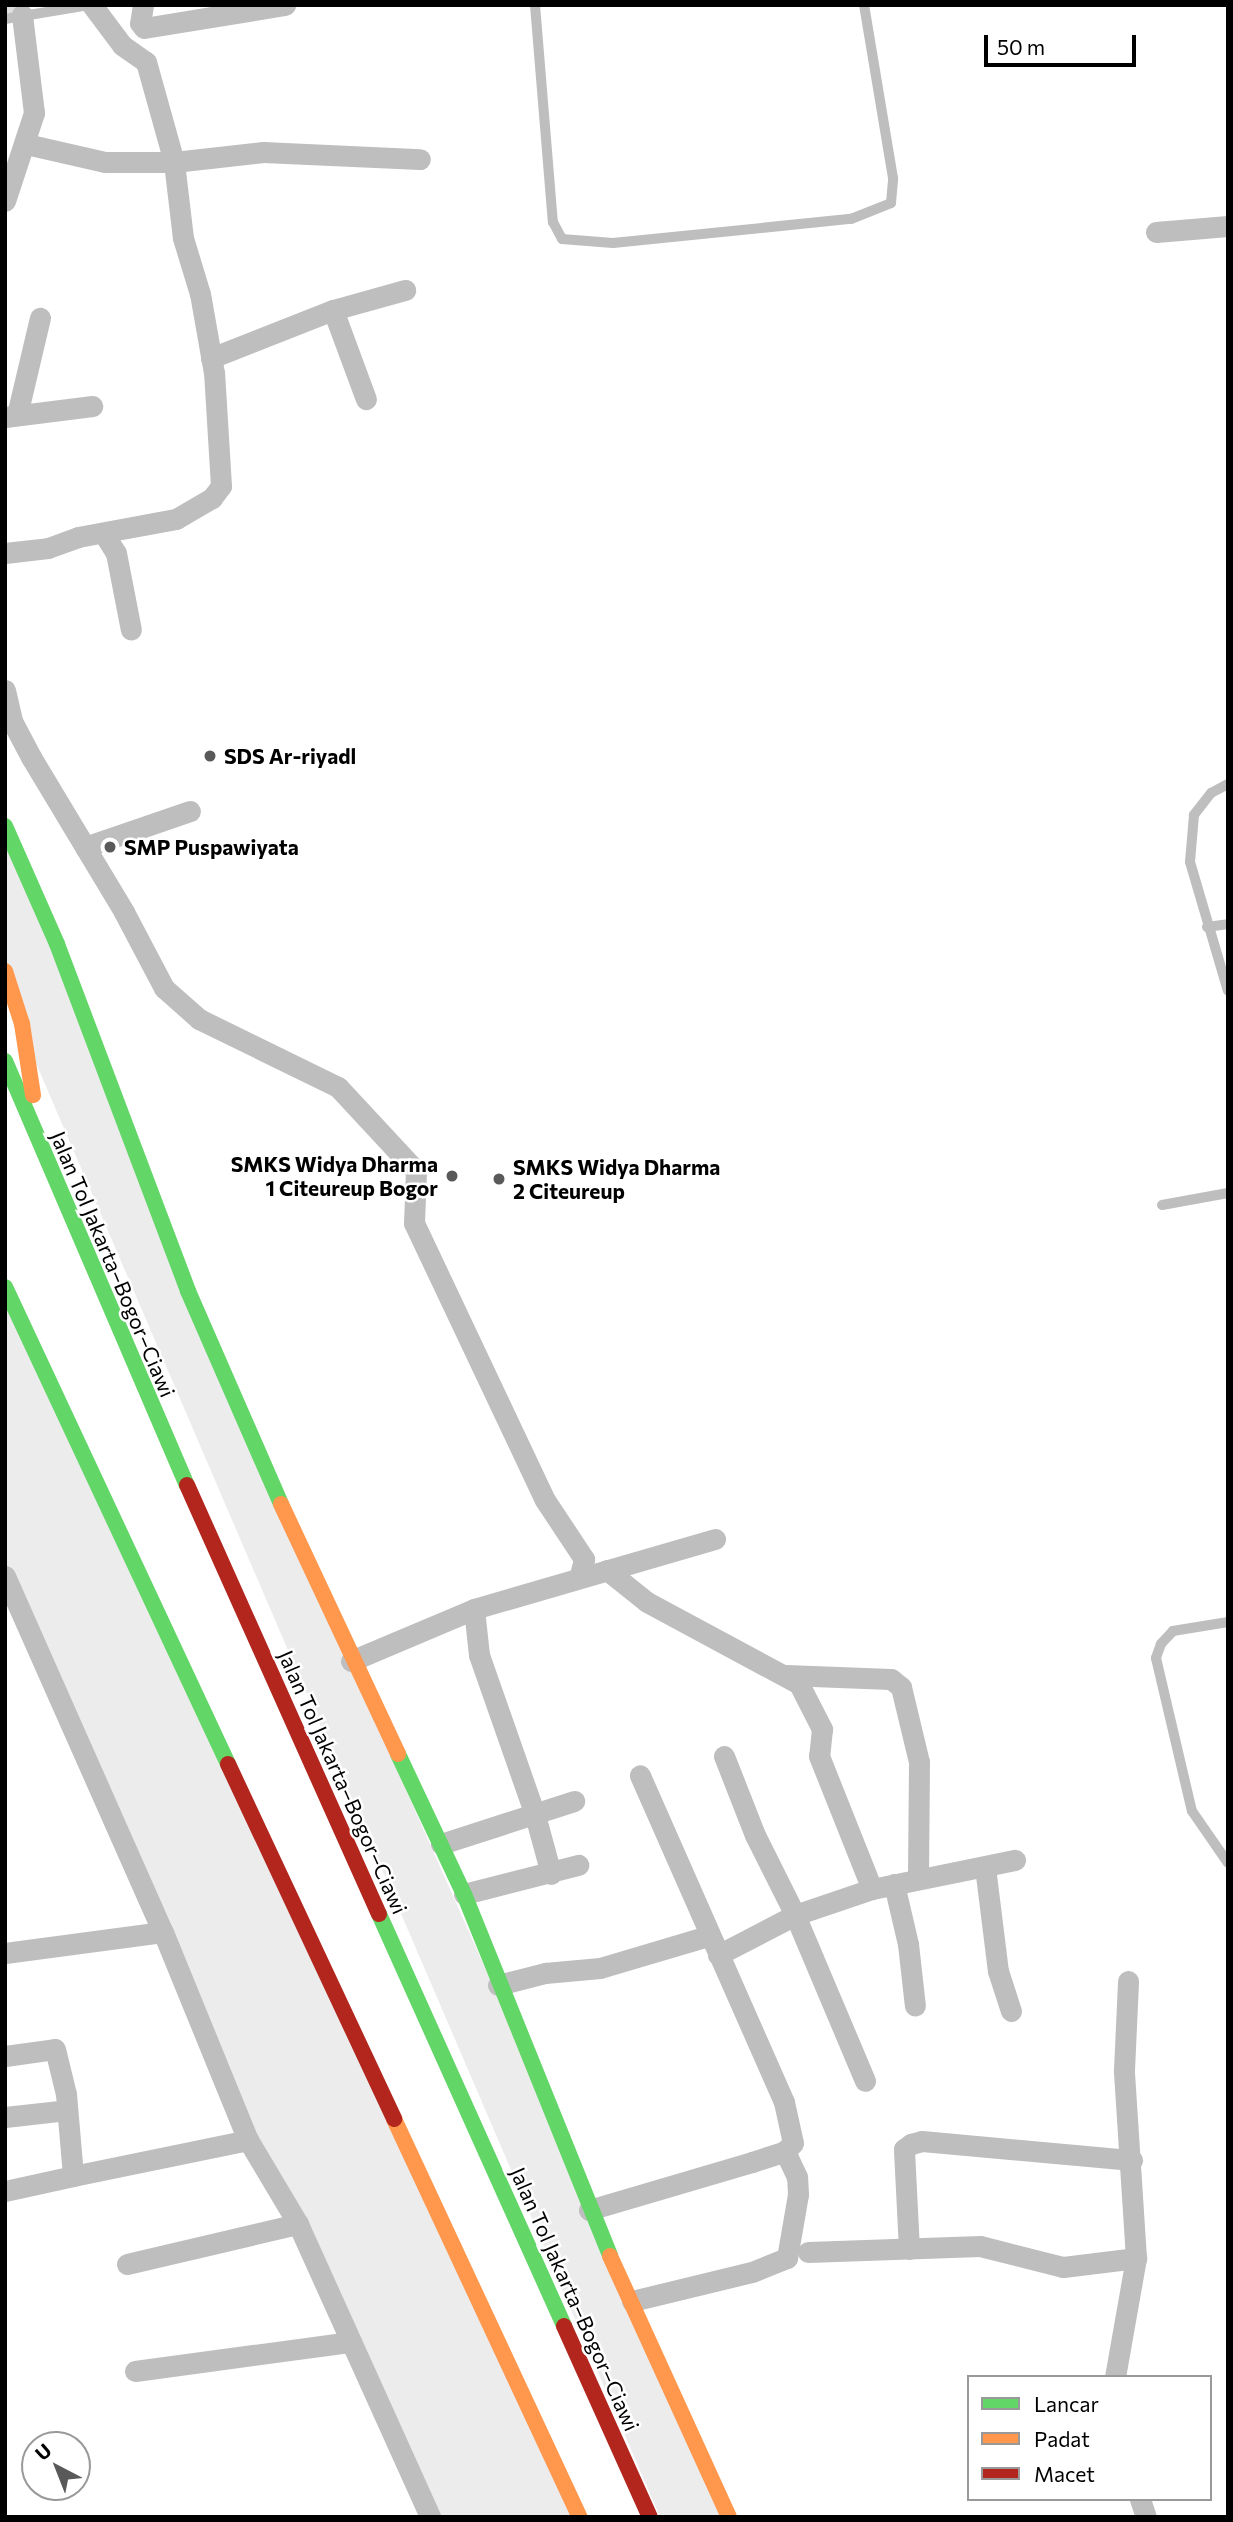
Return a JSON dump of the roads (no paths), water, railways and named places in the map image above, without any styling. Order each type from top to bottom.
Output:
[{"type":"main road","points":[[5,826],[57,944],[193,1304],[351,1661],[464,1894],[589,2210],[729,2517]]},
{"type":"main road","points":[[5,971],[22,1024],[43,1152]]},
{"type":"main road","name":"Jalan Tol Jakarta–Bogor–Ciawi","points":[[5,1061],[110,1316],[650,2517]]},
{"type":"main road","points":[[5,1287],[580,2517]]},
{"type":"street","points":[[5,553],[176,519],[212,498],[221,486],[211,358],[200,294],[183,238],[174,162],[146,62],[122,45],[90,5]]},
{"type":"street","points":[[143,5],[140,23],[144,28],[285,5]]},
{"type":"street","points":[[5,201],[26,144],[34,113],[14,17]]},
{"type":"street","points":[[26,144],[105,162],[174,162],[263,152],[421,159]]},
{"type":"street","points":[[1156,232],[1228,226]]},
{"type":"street","points":[[211,358],[333,310],[405,290]]},
{"type":"street","points":[[333,310],[366,399]]},
{"type":"street","points":[[40,318],[11,416],[92,406]]},
{"type":"street","points":[[104,534],[116,553],[131,630]]},
{"type":"street","points":[[5,690],[9,722],[60,811],[85,847],[164,988],[200,1019],[338,1087],[416,1171],[414,1223],[545,1500],[584,1559],[580,1575]]},
{"type":"street","points":[[85,847],[191,811]]},
{"type":"street","points":[[351,1661],[474,1609],[580,1575],[607,1570],[715,1539]]},
{"type":"street","points":[[607,1570],[647,1602],[719,1645],[786,1675],[799,1684],[822,1729],[819,1756],[872,1889]]},
{"type":"street","points":[[5,1576],[163,1932],[248,2140],[298,2224],[430,2517]]},
{"type":"street","points":[[474,1609],[479,1656],[536,1815],[551,1874]]},
{"type":"street","points":[[786,1675],[891,1679],[901,1687],[919,1762],[918,1877]]},
{"type":"street","points":[[724,1756],[755,1835],[795,1915],[865,2081]]},
{"type":"street","points":[[589,2210],[785,2151],[793,2143],[793,2129],[784,2102],[640,1776]]},
{"type":"street","points":[[441,1844],[574,1801]]},
{"type":"street","points":[[498,1985],[545,1973],[600,1968],[713,1946],[872,1889],[918,1877],[949,1876],[1015,1860]]},
{"type":"street","points":[[464,1894],[578,1865]]},
{"type":"street","points":[[985,1867],[998,1972],[1011,2011]]},
{"type":"street","points":[[894,1884],[908,1944],[915,2006]]},
{"type":"street","points":[[5,1953],[163,1932]]},
{"type":"street","points":[[1115,2375],[1136,2258],[1132,2160],[1124,2070],[1128,1981]]},
{"type":"street","points":[[5,2056],[55,2049],[66,2110],[73,2176]]},
{"type":"street","points":[[5,2117],[66,2110]]},
{"type":"street","points":[[5,2191],[248,2140]]},
{"type":"street","points":[[909,2249],[904,2149],[911,2144],[922,2141],[1132,2160]]},
{"type":"street","points":[[632,2301],[751,2272],[787,2258],[799,2194],[797,2177],[785,2151]]},
{"type":"street","points":[[127,2264],[298,2224]]},
{"type":"street","points":[[808,2252],[980,2246],[1063,2267],[1136,2258]]},
{"type":"street","points":[[135,2371],[349,2342]]},
{"type":"lane","points":[[14,17],[90,5]]},
{"type":"lane","points":[[535,5],[553,222],[562,239],[613,243],[851,219],[891,203],[893,178],[864,5]]},
{"type":"lane","points":[[1228,784],[1206,797],[1192,821],[1190,862],[1207,928],[1228,991]]},
{"type":"lane","points":[[1207,928],[1228,924]]},
{"type":"lane","points":[[1162,1205],[1228,1192]]},
{"type":"lane","points":[[1228,1622],[1174,1631],[1161,1644],[1156,1658],[1192,1811],[1228,1863]]},
{"type":"place","name":"SDS Ar-riyadl","points":[[210,756]]},
{"type":"place","name":"SMP Puspawiyata","points":[[110,847]]},
{"type":"place","name":"SMKS Widya Dharma 1 Citeureup Bogor","points":[[452,1176]]},
{"type":"place","name":"SMKS Widya Dharma 2 Citeureup","points":[[499,1179]]}]
